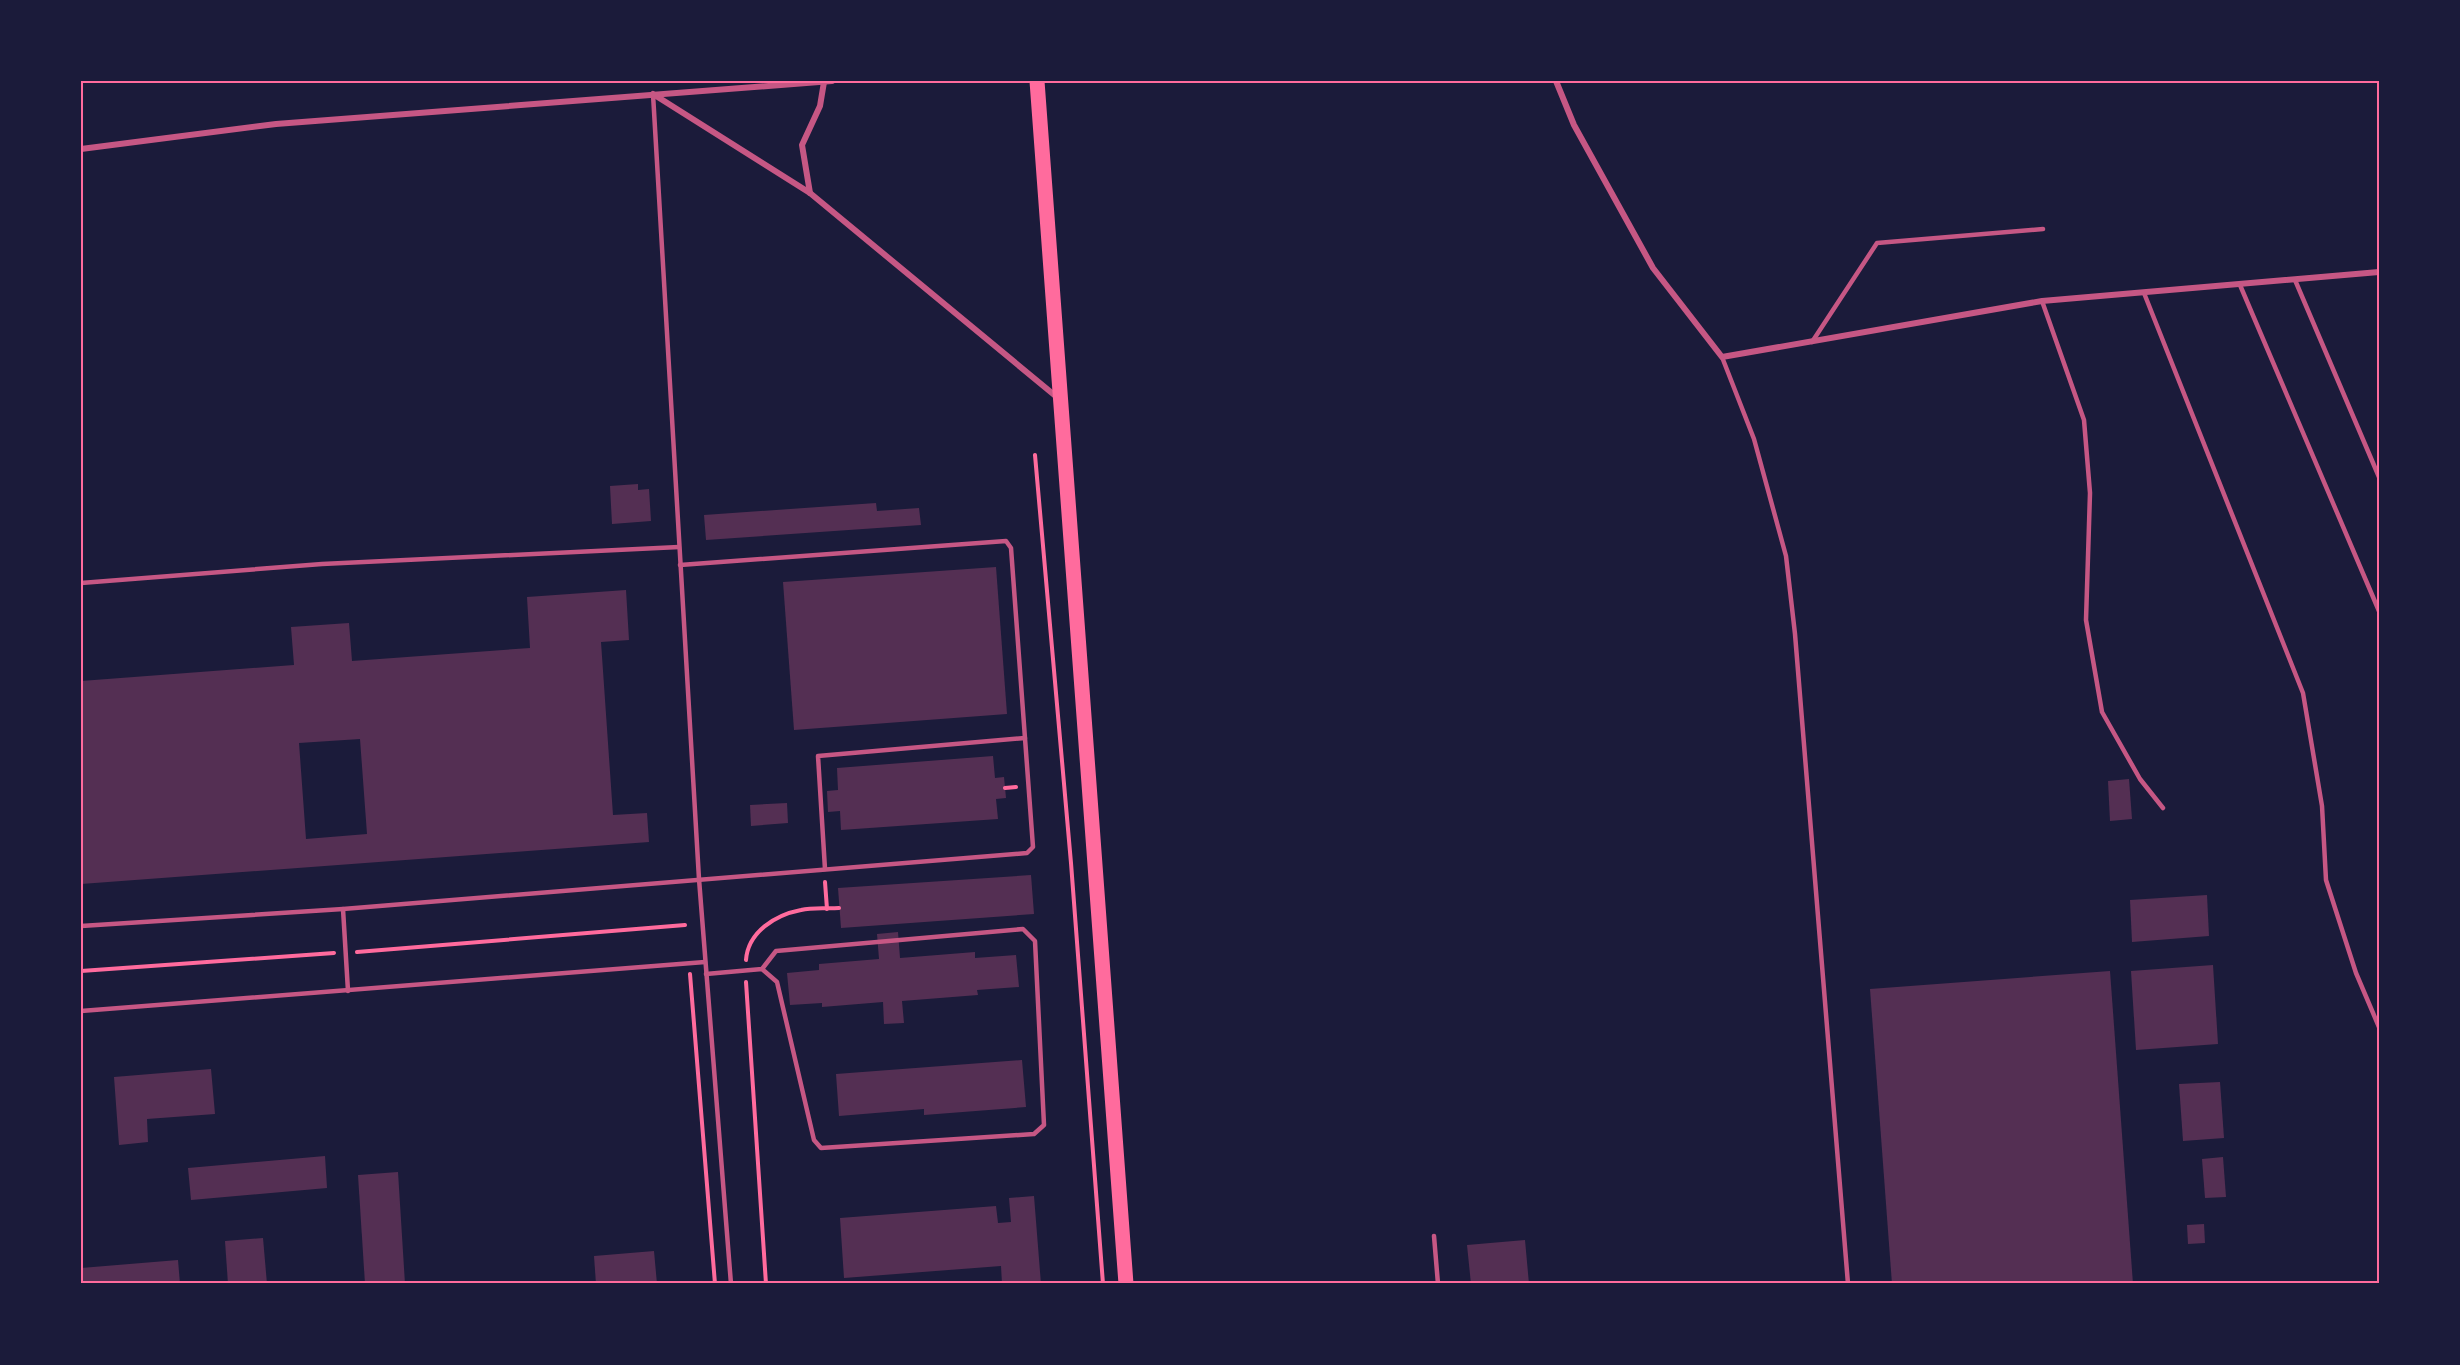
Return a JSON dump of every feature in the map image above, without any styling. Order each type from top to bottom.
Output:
[{"type":"main road","points":[[1037,81],[1126,1284]]},
{"type":"street","points":[[810,194],[802,145],[820,106],[824,81]]},
{"type":"street","points":[[81,149],[276,124],[832,81]]},
{"type":"street","points":[[1556,81],[1574,125],[1653,268],[1722,357],[2042,302],[2379,272]]},
{"type":"street","points":[[653,94],[810,194],[1061,400]]},
{"type":"lane","points":[[653,94],[699,879],[731,1284]]},
{"type":"lane","points":[[1812,342],[1877,243],[2043,229]]},
{"type":"lane","points":[[2295,280],[2379,477]]},
{"type":"lane","points":[[2240,285],[2379,611]]},
{"type":"lane","points":[[2144,293],[2303,693],[2322,806],[2326,880],[2356,973],[2379,1027]]},
{"type":"lane","points":[[2042,302],[2084,420],[2090,493],[2086,620],[2103,712],[2140,779],[2163,808]]},
{"type":"lane","points":[[1722,357],[1754,439],[1786,556],[1796,646],[1848,1284]]},
{"type":"lane","points":[[81,926],[343,909],[1027,853],[1033,847],[1011,548],[1006,541],[680,565]]},
{"type":"lane","points":[[81,583],[322,564],[679,547]]},
{"type":"lane","points":[[825,869],[818,756],[1025,738]]},
{"type":"lane","points":[[343,909],[348,991]]},
{"type":"lane","points":[[706,974],[762,969],[777,982],[814,1140],[821,1148],[1034,1134],[1044,1125],[1035,941],[1023,929],[776,951],[762,969]]},
{"type":"lane","points":[[81,1011],[705,962]]},
{"type":"lane","points":[[1434,1236],[1438,1284]]},
{"type":"path","points":[[1035,455],[1071,863],[1103,1284]]},
{"type":"path","points":[[825,869],[827,909]]},
{"type":"path","points":[[766,1284],[745,970],[747,950],[765,924],[801,910],[839,908]]},
{"type":"path","points":[[81,970],[345,953],[685,925]]},
{"type":"path","points":[[689,963],[715,1284]]},
{"type":"building","points":[[638,484],[638,490],[649,489],[651,521],[612,524],[610,486]]},
{"type":"building","points":[[876,503],[877,511],[919,508],[921,525],[706,540],[704,515]]},
{"type":"building","points":[[996,567],[1007,714],[794,730],[783,582]]},
{"type":"building","points":[[626,590],[629,640],[601,642],[613,815],[647,813],[649,842],[81,884],[81,681],[294,665],[291,627],[349,623],[352,661],[530,648],[527,597]],"holes":[[[360,739],[367,834],[306,839],[299,743]]]},
{"type":"building","points":[[993,756],[995,778],[1004,777],[1006,798],[996,799],[998,819],[841,830],[840,811],[828,812],[827,791],[838,790],[837,768]]},
{"type":"building","points":[[2129,779],[2132,819],[2110,821],[2108,781]]},
{"type":"building","points":[[787,803],[788,823],[751,826],[750,805]]},
{"type":"building","points":[[1031,875],[1034,914],[841,928],[838,888]]},
{"type":"building","points":[[2207,895],[2209,936],[2132,942],[2130,900]]},
{"type":"building","points":[[898,932],[900,958],[975,952],[975,958],[1016,955],[1019,987],[977,990],[978,995],[902,1001],[904,1023],[884,1024],[883,1002],[822,1007],[822,1003],[790,1005],[787,973],[819,970],[819,964],[879,959],[877,934]]},
{"type":"building","points":[[2213,965],[2218,1044],[2136,1050],[2131,971]]},
{"type":"building","points":[[2110,971],[2133,1284],[1892,1284],[1870,989]]},
{"type":"building","points":[[1022,1060],[1026,1107],[924,1115],[924,1109],[839,1116],[836,1074]]},
{"type":"building","points":[[211,1069],[215,1114],[147,1119],[148,1142],[119,1145],[114,1077]]},
{"type":"building","points":[[2220,1082],[2224,1138],[2183,1141],[2179,1084]]},
{"type":"building","points":[[325,1156],[327,1188],[191,1200],[188,1168]]},
{"type":"building","points":[[2223,1157],[2226,1197],[2205,1198],[2202,1159]]},
{"type":"building","points":[[398,1172],[405,1284],[365,1284],[358,1175]]},
{"type":"building","points":[[1034,1196],[1041,1284],[1002,1284],[1001,1266],[844,1278],[840,1218],[996,1206],[998,1223],[1011,1222],[1009,1198]]},
{"type":"building","points":[[2204,1224],[2205,1243],[2188,1244],[2187,1225]]},
{"type":"building","points":[[263,1238],[267,1284],[228,1284],[225,1241]]},
{"type":"building","points":[[1525,1240],[1529,1284],[1471,1284],[1467,1245]]},
{"type":"building","points":[[654,1251],[657,1284],[596,1284],[594,1256]]},
{"type":"building","points":[[178,1260],[180,1284],[81,1284],[81,1268]]}]
